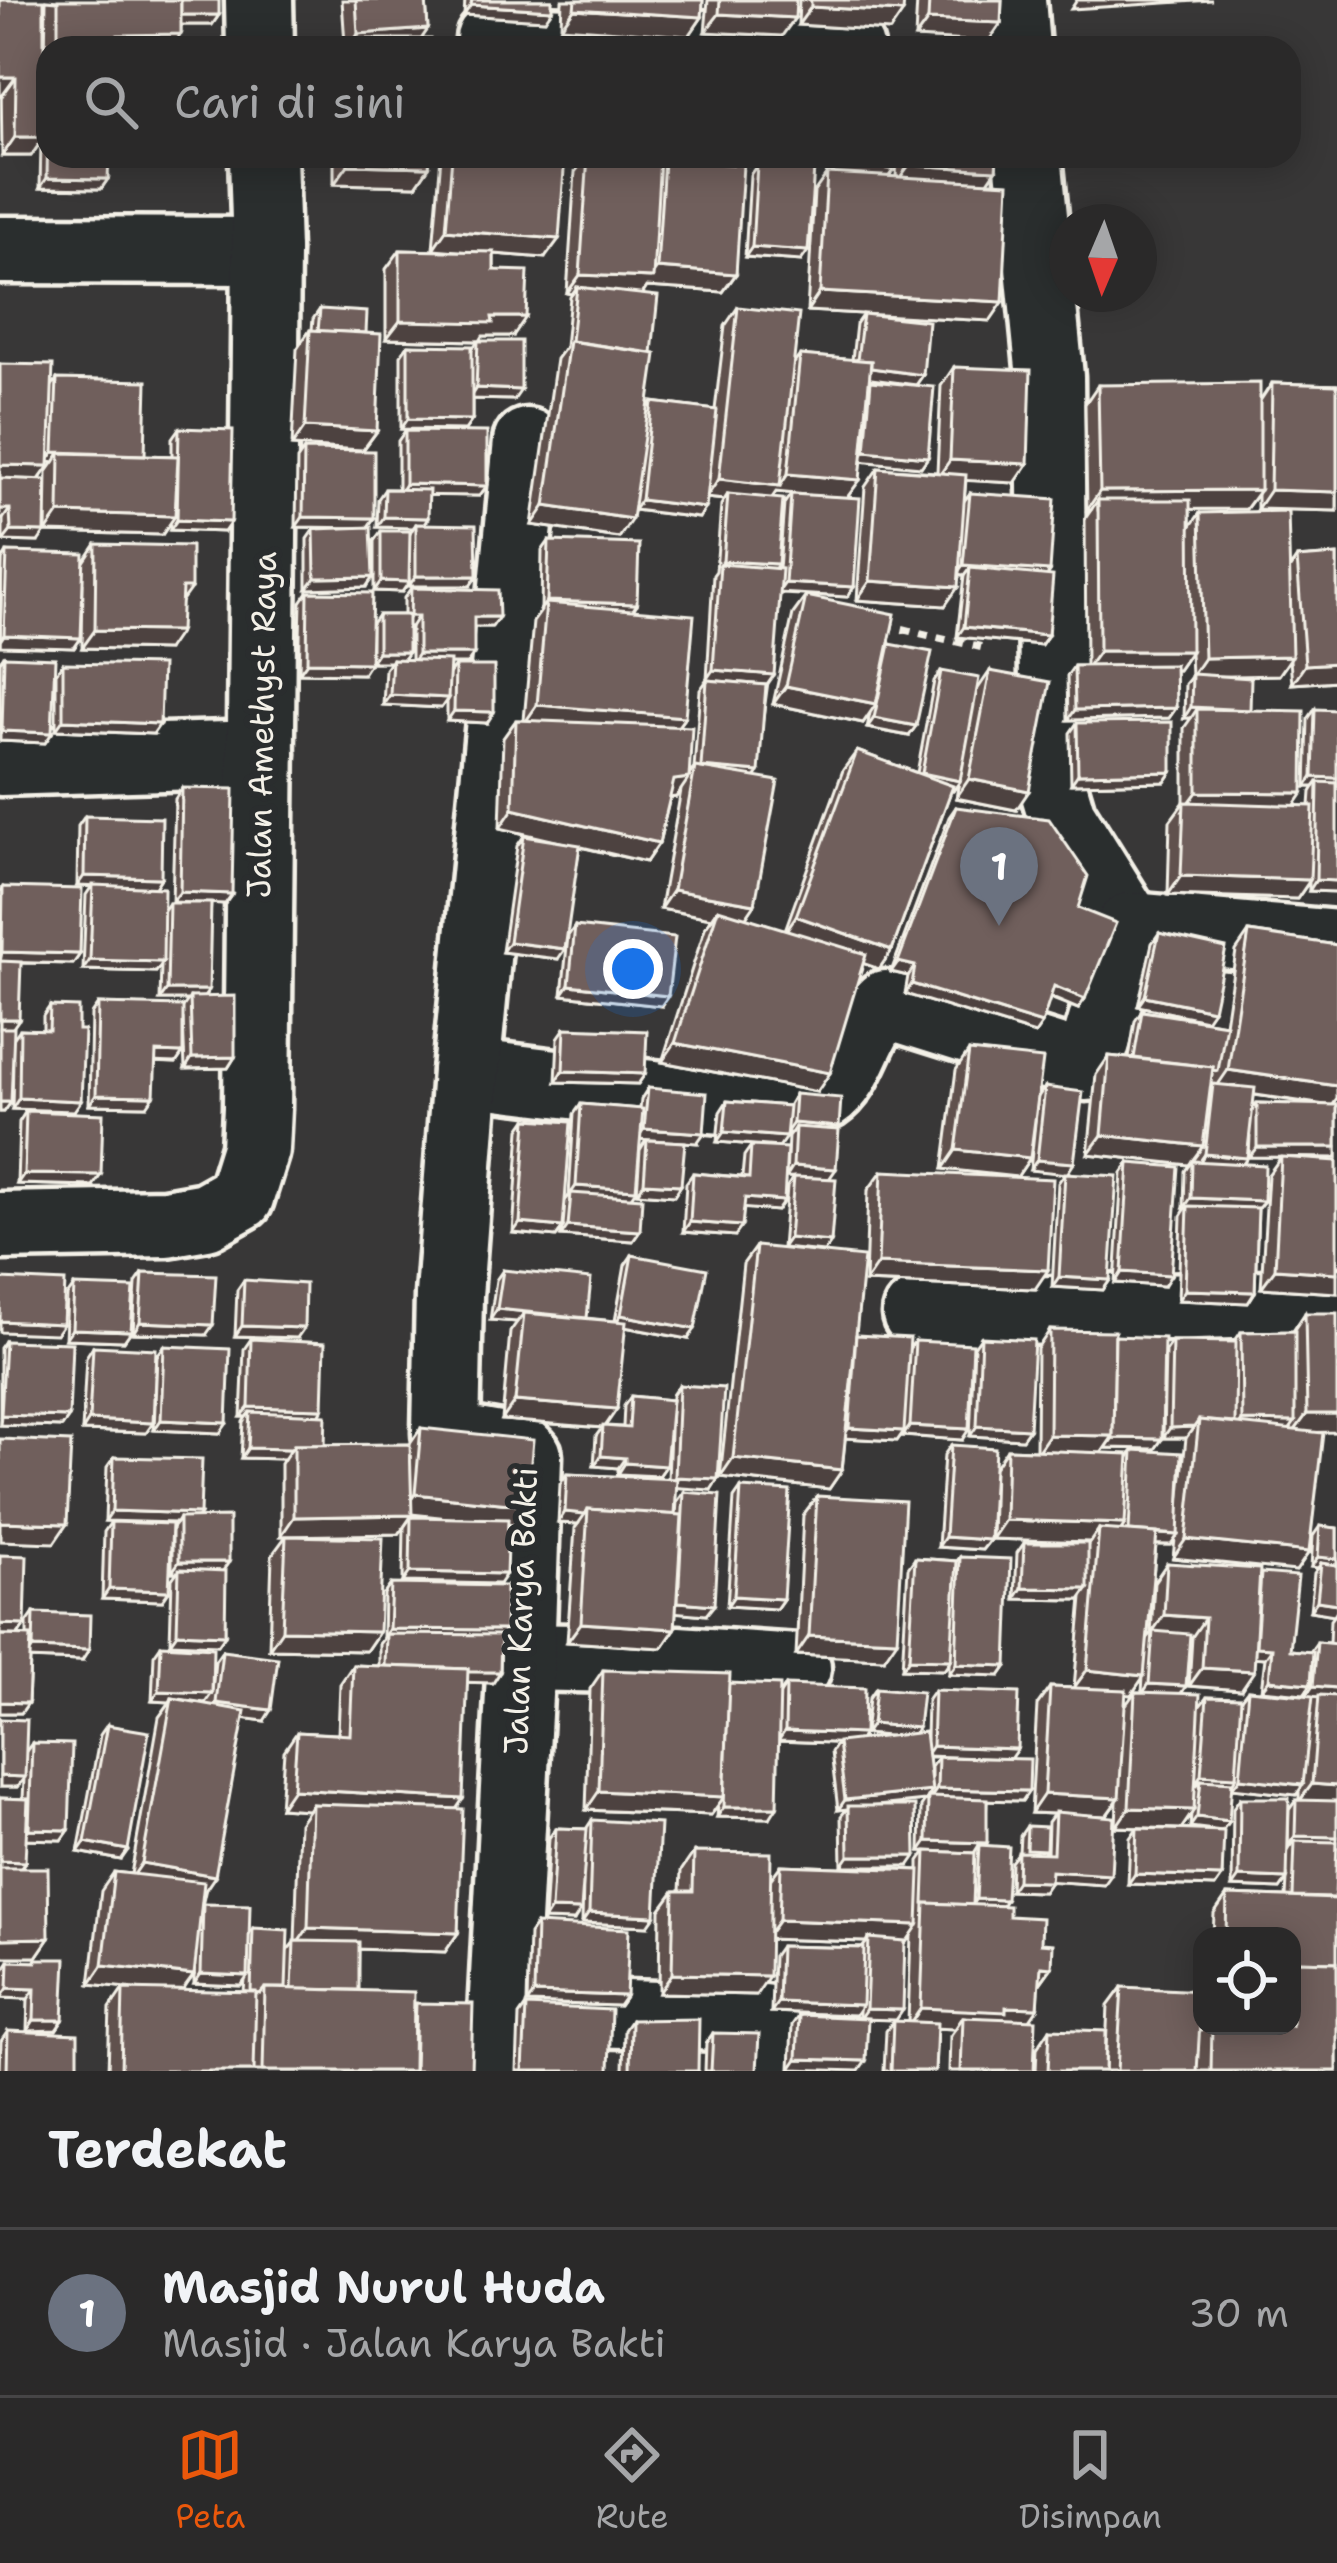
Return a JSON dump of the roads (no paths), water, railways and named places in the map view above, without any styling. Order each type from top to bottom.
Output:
[{"type":"street","points":[[259,0],[260,36]]},
{"type":"street","points":[[1012,0],[1015,36]]},
{"type":"street","name":"Jalan Amethyst Raya","points":[[0,1226],[166,1222],[206,1216],[240,1197],[255,1149],[263,168]]},
{"type":"street","points":[[527,442],[466,1072],[739,1101],[806,1100],[823,1097],[839,1081],[874,1015],[885,1004],[1089,1066],[1130,926],[1062,817],[1054,790],[1050,377],[1029,168]]},
{"type":"street","points":[[0,250],[266,251]]},
{"type":"street","points":[[0,762],[261,754]]},
{"type":"street","points":[[1130,926],[1337,944]]},
{"type":"street","name":"Jalan Karya Bakti","points":[[466,1072],[449,1295],[446,1433],[527,1452],[501,2040]]},
{"type":"street","points":[[916,1314],[1337,1302]]},
{"type":"street","points":[[521,1657],[797,1668]]},
{"type":"street","points":[[501,2040],[763,2018],[764,2071]]},
{"type":"place","name":"Masjid Nurul Huda","points":[[999,926]]}]
